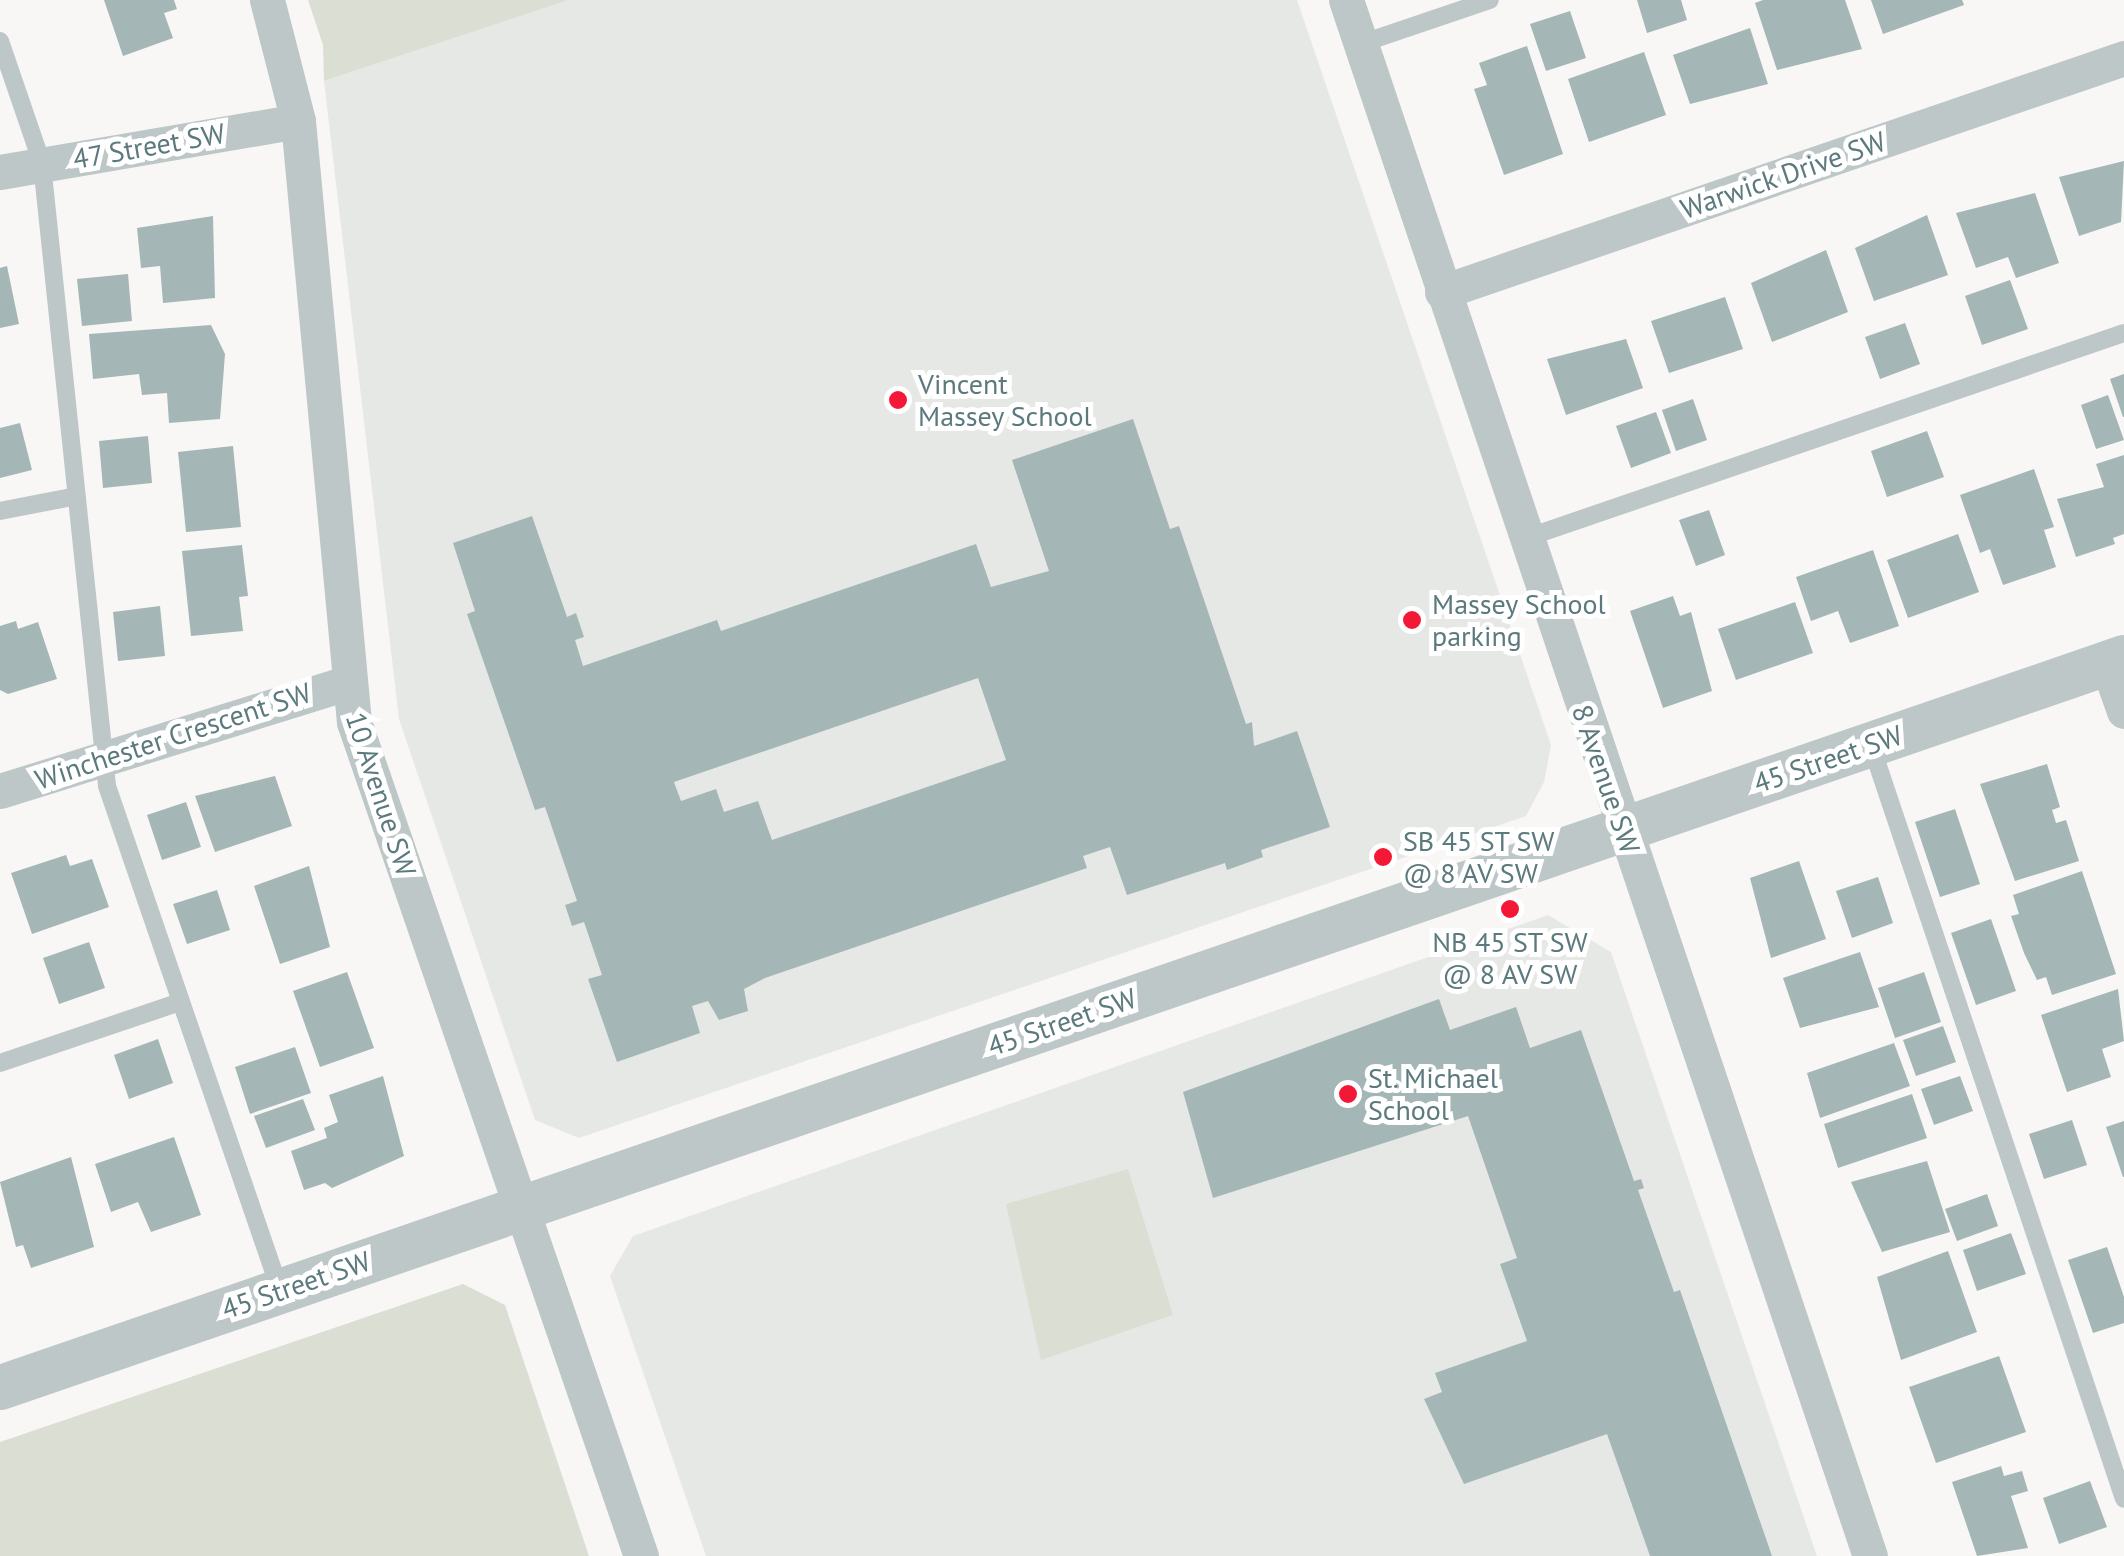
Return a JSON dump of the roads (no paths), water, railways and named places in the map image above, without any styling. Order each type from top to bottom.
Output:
[{"type":"street","name":"10 Avenue SW","points":[[267,0],[298,121],[347,683],[354,722],[641,1556]]},
{"type":"street","name":"8 Avenue SW","points":[[1346,0],[1870,1556]]},
{"type":"street","name":"Warwick Drive SW","points":[[1442,292],[2124,58]]},
{"type":"street","name":"47 Street SW","points":[[0,172],[298,121]]},
{"type":"street","name":"45 Street SW","points":[[0,1387],[2116,660]]},
{"type":"street","points":[[2116,660],[2124,710]]},
{"type":"street","name":"Winchester Crescent SW","points":[[0,791],[347,683]]},
{"type":"lane","points":[[1360,44],[1490,0]]},
{"type":"lane","points":[[0,42],[42,164],[108,786],[280,1290]]},
{"type":"lane","points":[[1526,538],[2124,332]]},
{"type":"lane","points":[[0,511],[78,496]]},
{"type":"lane","points":[[1871,744],[2124,1498]]},
{"type":"lane","points":[[0,1064],[180,1002]]},
{"type":"place","name":"Vincent Massey School","points":[[898,400]]},
{"type":"place","name":"Massey School parking","points":[[1412,620]]},
{"type":"place","name":"SB 45 ST SW @ 8 AV SW","points":[[1383,857]]},
{"type":"place","name":"NB 45 ST SW @ 8 AV SW","points":[[1510,909]]},
{"type":"place","name":"St. Michael School","points":[[1348,1094]]}]
